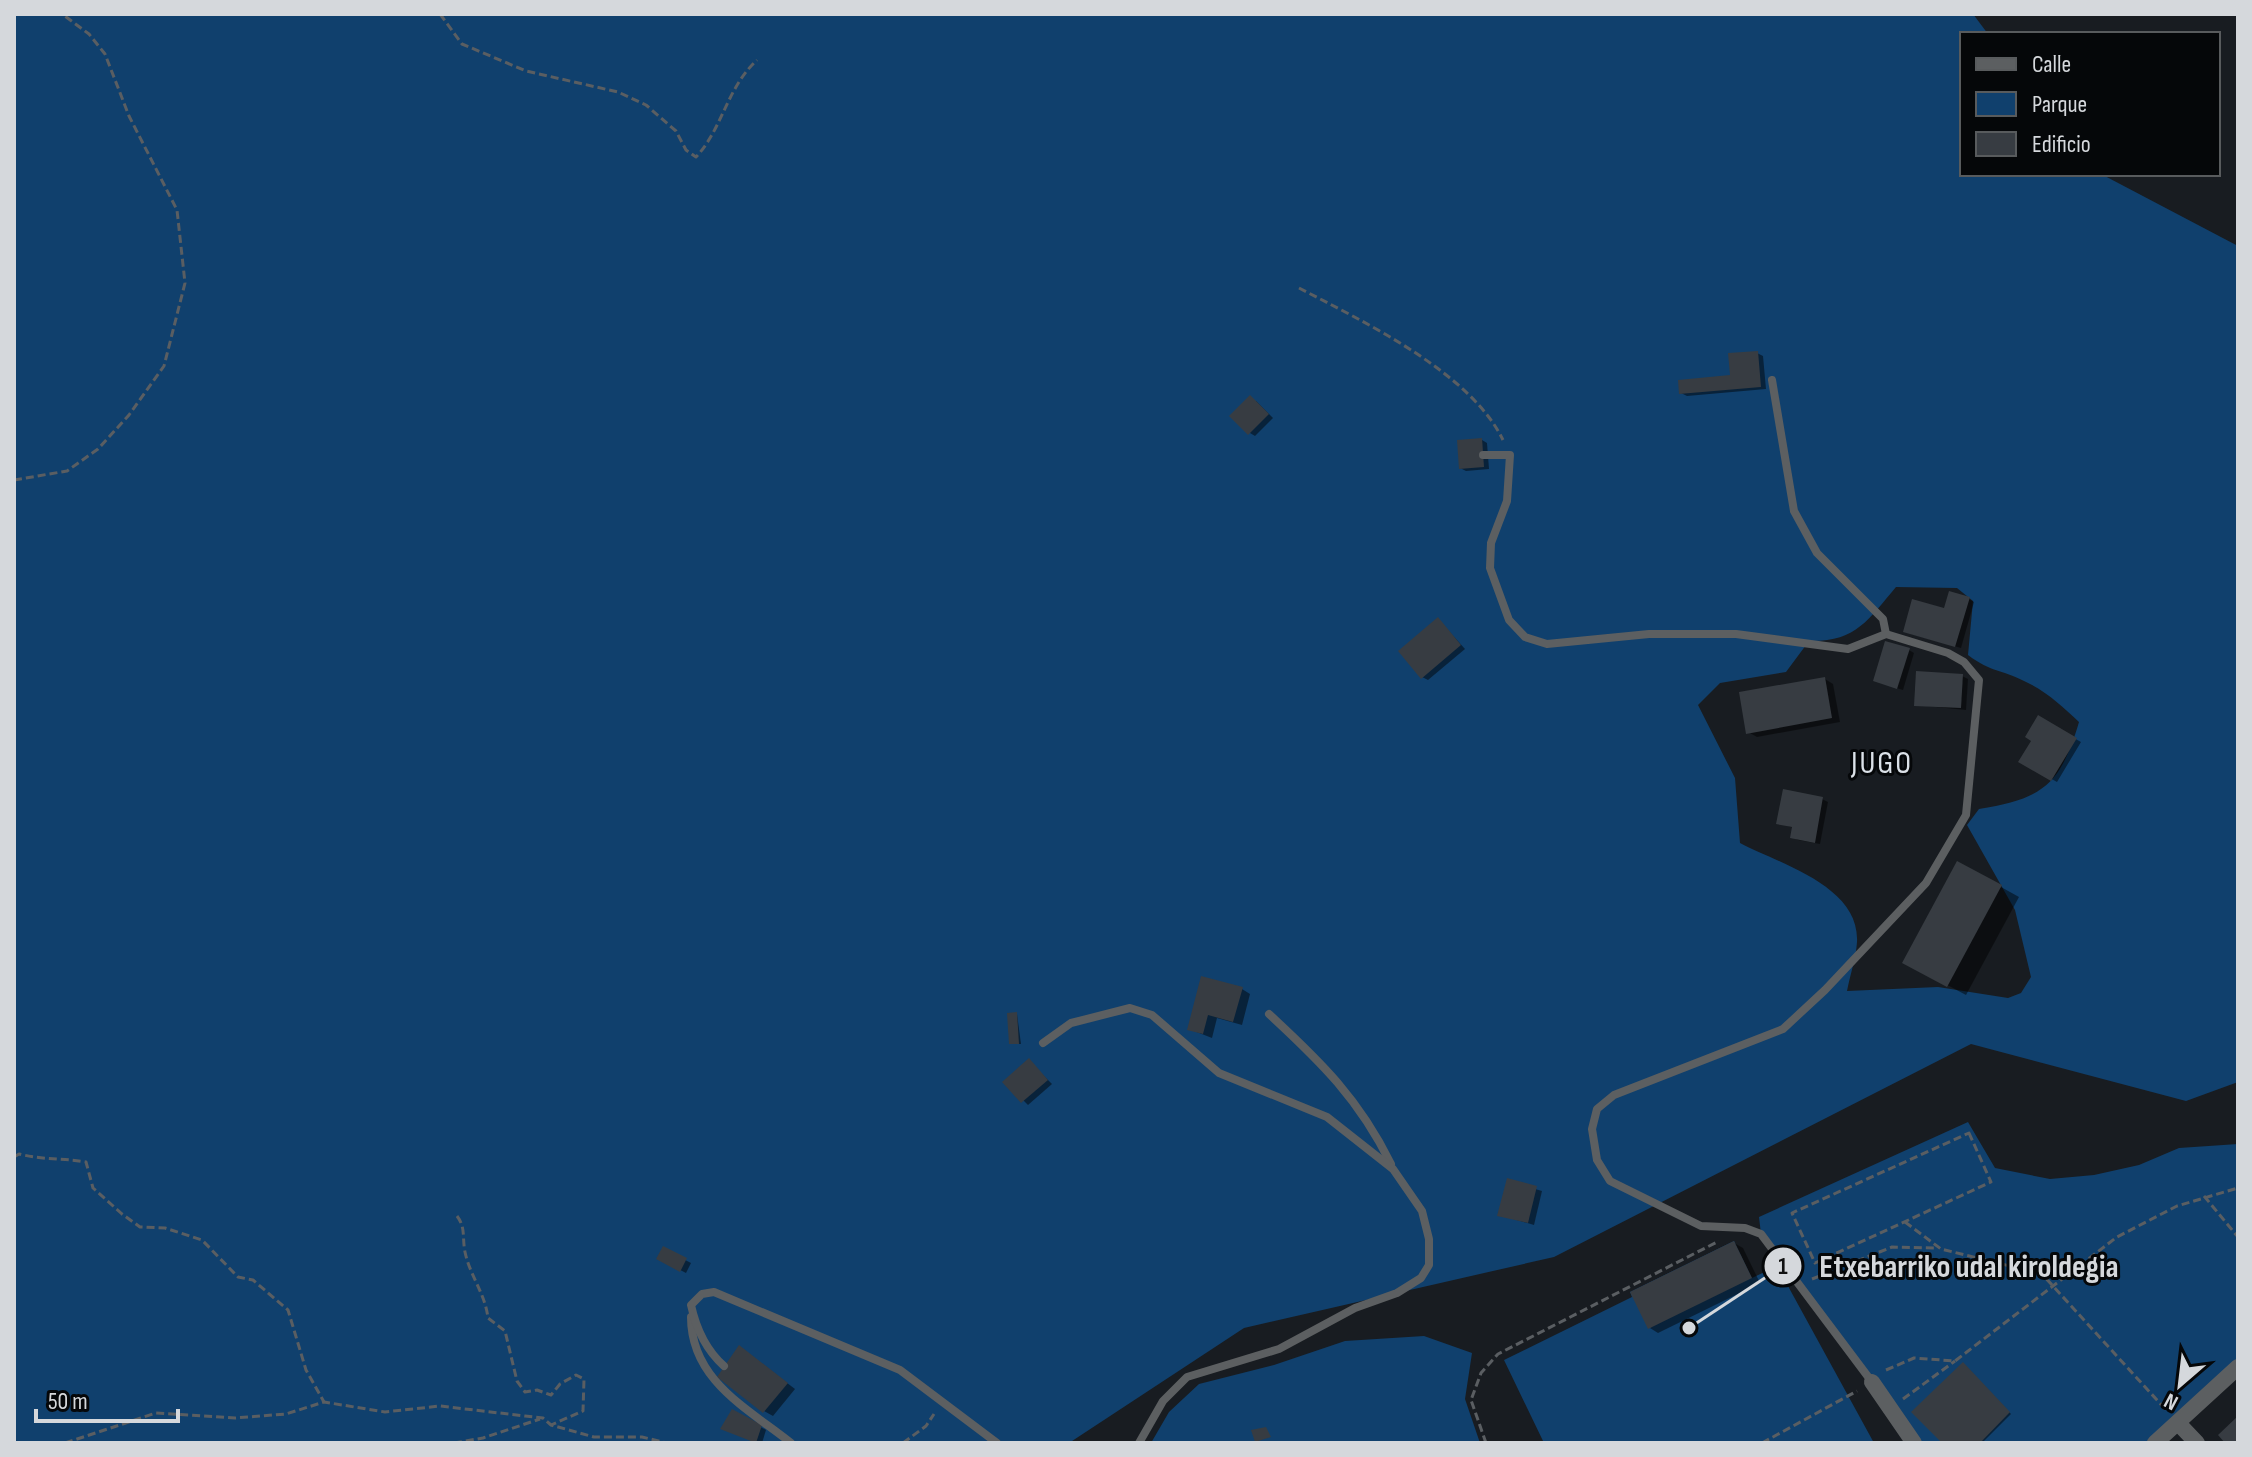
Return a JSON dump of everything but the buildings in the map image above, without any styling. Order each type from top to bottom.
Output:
[{"type":"street","points":[[2155,1443],[2238,1367]]},
{"type":"street","points":[[1872,1382],[1914,1443]]},
{"type":"street","points":[[2178,1423],[2197,1443]]},
{"type":"lane","points":[[1772,380],[1794,511],[1817,553],[1883,619],[1886,634]]},
{"type":"lane","points":[[1483,455],[1510,455],[1507,501],[1491,543],[1490,568],[1509,620],[1525,637],[1547,644],[1649,634],[1736,634],[1848,649],[1886,634],[1948,653],[1964,662],[1979,680],[1966,815],[1926,883],[1825,990],[1783,1029],[1614,1095],[1597,1109],[1592,1120],[1597,1160],[1610,1181],[1701,1226],[1745,1228],[1770,1243],[1872,1382]]},
{"type":"lane","points":[[1043,1043],[1071,1023],[1130,1008],[1152,1015],[1219,1073],[1327,1117],[1393,1169]]},
{"type":"lane","points":[[1139,1443],[1163,1401],[1187,1377],[1212,1366],[1279,1349],[1355,1308],[1397,1293],[1421,1278],[1429,1265],[1429,1239],[1422,1211],[1393,1169],[1357,1103],[1328,1068],[1269,1014]]},
{"type":"lane","points":[[791,1443],[702,1369],[691,1338],[691,1305],[702,1294],[714,1292],[900,1370],[997,1443]]},
{"type":"lane","points":[[691,1305],[704,1342],[724,1366]]},
{"type":"path","points":[[14,480],[67,471],[98,449],[129,415],[164,366],[185,283],[177,210],[129,116],[105,54],[89,34],[62,14]]},
{"type":"path","points":[[440,14],[462,44],[526,71],[618,92],[646,105],[676,131],[686,150],[696,157],[708,144],[728,96],[742,74],[757,60]]},
{"type":"path","points":[[1299,288],[1429,364],[1476,403],[1496,426],[1510,455]]},
{"type":"path","points":[[1969,1133],[1991,1182],[1905,1222],[1815,1263],[1792,1213],[1969,1133]]},
{"type":"path","points":[[14,1157],[19,1154],[49,1162],[70,1159],[86,1162],[93,1188],[140,1227],[165,1228],[202,1240],[238,1277],[253,1280],[288,1310],[306,1370],[324,1402]]},
{"type":"path","points":[[1892,1409],[2117,1237],[2204,1196],[2238,1188]]},
{"type":"path","points":[[2204,1196],[2238,1237]]},
{"type":"path","points":[[457,1216],[464,1226],[464,1249],[471,1276],[485,1297],[488,1318],[505,1331],[517,1381],[525,1392],[537,1390],[551,1395],[576,1375],[584,1379],[583,1411],[551,1425]]},
{"type":"path","points":[[1905,1222],[1941,1249]]},
{"type":"path","points":[[1486,1443],[1471,1400],[1481,1373],[1498,1354],[1745,1228]]},
{"type":"path","points":[[1800,1285],[1892,1247],[1916,1245],[2042,1274],[2163,1406]]},
{"type":"path","points":[[1762,1443],[1872,1382],[1890,1367],[1914,1358],[1955,1361]]},
{"type":"path","points":[[65,1443],[156,1413],[235,1418],[286,1414],[324,1402],[385,1412],[440,1406],[543,1418],[551,1425],[594,1437],[642,1437],[667,1443]]},
{"type":"path","points":[[454,1443],[483,1438],[543,1418]]},
{"type":"path","points":[[903,1443],[926,1426]]},
{"type":"green space","points":[[14,14],[1973,14],[1986,32],[1960,32],[1960,176],[2105,176],[2238,246],[2238,1082],[2186,1101],[1971,1044],[1554,1257],[1244,1328],[1069,1443],[14,1443]],"holes":[[[1896,587],[1957,588],[1973,601],[1968,655],[2039,689],[2079,722],[2064,761],[2046,785],[2019,800],[1979,809],[1967,825],[2015,910],[2031,977],[2021,993],[2008,998],[1938,987],[1847,991],[1857,942],[1854,923],[1846,906],[1815,879],[1740,843],[1735,778],[1698,705],[1720,683],[1786,672],[1809,641],[1838,638],[1860,627]]]},
{"type":"green space","points":[[1968,1122],[1995,1168],[2050,1179],[2094,1175],[2139,1165],[2179,1148],[2238,1144],[2238,1367],[2155,1443],[1914,1443],[1761,1234],[1759,1217]]},
{"type":"green space","points":[[1734,1241],[1752,1278],[1777,1266],[1874,1443],[1544,1443],[1504,1360],[1632,1297],[1630,1292]]},
{"type":"green space","points":[[1424,1336],[1472,1353],[1465,1399],[1480,1443],[1151,1443],[1169,1412],[1199,1384],[1274,1365],[1345,1341]]},
{"type":"place","name":"Etxebarriko udal kiroldegia","points":[[1689,1328]]},
{"type":"district","name":"JUGO","points":[[1882,762]]}]
